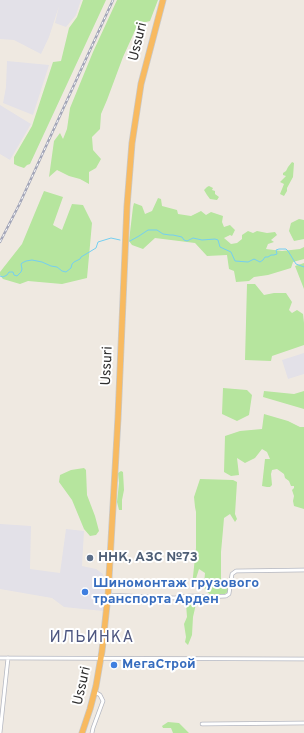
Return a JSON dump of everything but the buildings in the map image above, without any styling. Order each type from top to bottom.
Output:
[{"type":"highway","name":"Ussuri","points":[[82,733],[95,692],[101,658],[108,595],[132,143],[141,84],[163,0]]},
{"type":"street","points":[[108,595],[175,598],[189,596],[226,596],[229,594],[232,574],[236,570],[304,570]]},
{"type":"street","points":[[0,658],[304,658]]},
{"type":"street","points":[[0,733],[8,658]]},
{"type":"street","points":[[92,733],[103,701],[100,695],[95,692]]},
{"type":"street","points":[[202,724],[304,723]]},
{"type":"shaded area","points":[[0,0],[81,0],[76,15],[66,27],[55,23],[59,6],[49,37],[41,54],[14,40],[0,39]]},
{"type":"shaded area","points":[[7,61],[49,65],[33,115],[3,103],[6,87]]},
{"type":"shaded area","points":[[0,105],[31,124],[10,160],[0,154]]},
{"type":"shaded area","points":[[304,353],[304,374],[288,379],[282,360]]},
{"type":"shaded area","points":[[0,524],[31,526],[30,569],[60,573],[66,529],[84,531],[82,566],[96,569],[103,574],[103,611],[64,607],[52,598],[0,589]]},
{"type":"green space","points":[[83,0],[106,0],[30,164],[24,168],[18,166],[14,164],[14,157],[32,126],[53,62],[61,61],[69,28],[77,17]]},
{"type":"green space","points":[[117,0],[158,0],[150,21],[138,24],[123,57],[101,114],[100,129],[92,137],[93,150],[101,159],[96,168],[89,172],[89,184],[57,170],[49,177],[54,141],[60,133],[63,139],[67,129],[70,108],[93,52]]},
{"type":"green space","points":[[292,162],[294,163],[293,177],[284,196],[280,194],[284,184],[280,182],[286,176],[283,175],[283,173]]},
{"type":"green space","points":[[209,186],[213,188],[212,190],[215,191],[215,194],[219,197],[217,200],[210,199],[204,190]]},
{"type":"green space","points":[[44,191],[63,197],[53,225],[62,230],[72,204],[83,205],[92,223],[87,278],[62,284],[28,281],[20,284],[3,279],[0,272],[22,244]]},
{"type":"green space","points":[[158,198],[161,199],[162,206],[177,210],[178,214],[191,216],[201,211],[206,215],[211,212],[223,216],[222,222],[224,227],[230,225],[235,230],[232,236],[230,235],[224,238],[231,244],[237,243],[242,239],[242,235],[248,231],[253,233],[257,231],[267,233],[275,232],[277,235],[271,240],[274,242],[268,244],[266,249],[282,251],[300,249],[304,247],[304,259],[293,262],[291,268],[268,275],[254,277],[249,281],[236,282],[234,271],[229,269],[227,255],[207,256],[195,243],[155,238],[143,249],[132,245],[129,241],[134,203],[142,206],[145,214],[152,211]]},
{"type":"green space","points":[[299,219],[304,220],[304,239],[294,241],[289,231],[291,223]]},
{"type":"green space","points":[[304,263],[304,289],[295,266]]},
{"type":"green space","points":[[247,284],[255,284],[264,295],[286,293],[292,302],[289,310],[292,313],[297,310],[303,314],[304,345],[272,356],[271,361],[245,360]]},
{"type":"green space","points":[[223,388],[247,390],[252,395],[249,415],[237,421],[222,414]]},
{"type":"green space","points":[[264,391],[294,394],[304,391],[304,409],[263,397]]},
{"type":"green space","points":[[264,414],[288,421],[300,427],[304,427],[304,509],[294,506],[294,496],[292,490],[294,486],[291,486],[284,474],[277,469],[272,470],[272,485],[270,487],[262,486],[265,459],[270,459],[267,452],[262,449],[255,458],[245,463],[237,458],[239,475],[231,476],[224,472],[225,436],[240,431],[262,429]]},
{"type":"green space","points":[[84,468],[86,470],[87,495],[99,531],[96,535],[90,536],[84,529],[72,500],[59,482],[60,475],[71,470]]},
{"type":"green space","points":[[121,471],[123,472],[124,490],[122,510],[119,510],[117,502],[119,483],[118,473]]},
{"type":"green space","points":[[200,479],[233,480],[237,482],[235,514],[237,519],[235,522],[230,514],[224,518],[221,552],[221,579],[229,586],[228,592],[223,595],[212,596],[205,590],[205,573],[199,569],[194,585],[192,586],[196,548],[196,512],[194,497]]},
{"type":"green space","points":[[189,600],[193,600],[196,604],[193,617],[192,635],[188,645],[185,642],[186,637],[184,624],[187,617],[186,604]]},
{"type":"green space","points":[[168,722],[179,723],[189,733],[173,733],[171,728],[163,728],[162,726]]},
{"type":"waterway","points":[[130,241],[148,230],[157,230],[163,234],[182,237],[187,241],[193,238],[202,240],[215,239],[218,240],[220,247],[231,252],[235,261],[248,262],[254,259],[260,262],[265,257],[277,254],[276,250],[286,249],[296,264],[304,267]]},
{"type":"waterway","points":[[0,276],[3,277],[9,272],[13,272],[14,275],[17,276],[21,272],[21,264],[32,260],[57,267],[66,272],[71,268],[74,262],[96,248],[98,242],[111,238],[120,240]]},
{"type":"railway","points":[[0,242],[19,205],[113,0]]},
{"type":"place","name":"ННК, АЗС №73","points":[[90,558]]},
{"type":"place","name":"Шиномонтаж грузового транспорта Арден","points":[[85,592]]},
{"type":"place","name":"МегаСтрой","points":[[114,665]]},
{"type":"district","name":"ИЛЬИНКА","points":[[92,639]]}]
